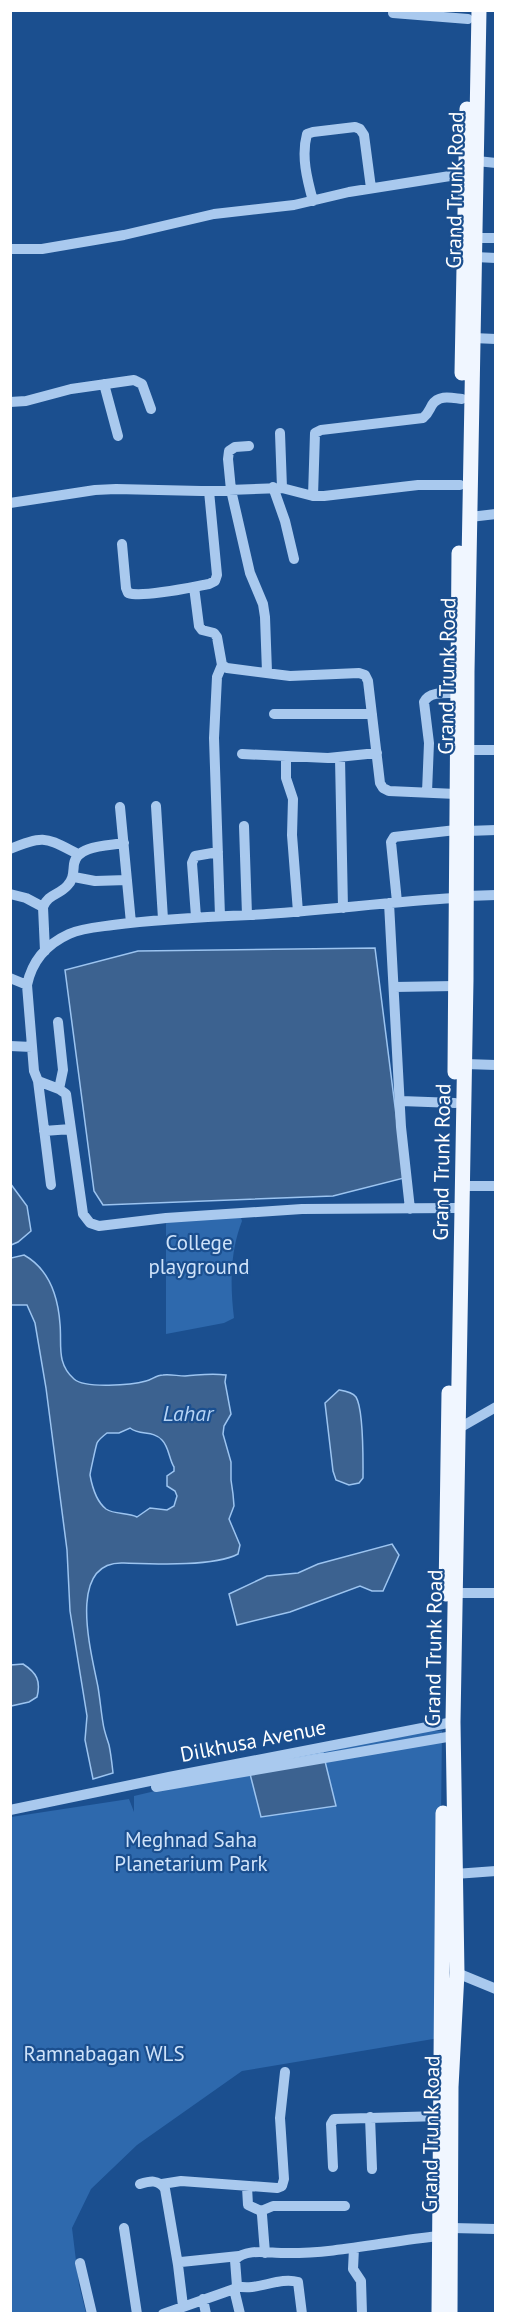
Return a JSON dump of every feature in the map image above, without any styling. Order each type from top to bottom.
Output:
[{"type":"main road","name":"Grand Trunk Road","points":[[439,2313],[457,1973],[448,1730],[456,1593],[453,1431],[463,1186],[465,1064],[461,830],[467,750],[477,161],[472,13]]},
{"type":"main road","name":"Grand Trunk Road","points":[[461,830],[456,794],[457,693],[465,176],[472,13]]},
{"type":"main road","name":"Grand Trunk Road","points":[[450,2313],[441,2116],[453,1431],[455,986],[461,897]]},
{"type":"street","points":[[393,13],[472,13]]},
{"type":"street","points":[[313,201],[305,160],[305,141],[307,134],[313,132],[355,127],[360,129],[364,135],[371,188]]},
{"type":"street","points":[[477,161],[495,162]]},
{"type":"street","points":[[10,249],[42,249],[124,235],[214,214],[274,208],[371,188],[465,176]]},
{"type":"street","points":[[475,238],[495,238]]},
{"type":"street","points":[[475,257],[495,258]]},
{"type":"street","points":[[473,338],[495,339]]},
{"type":"street","points":[[10,402],[26,401],[71,389],[138,381],[142,384],[151,409]]},
{"type":"street","points":[[104,384],[117,436]]},
{"type":"street","points":[[313,496],[315,433],[321,430],[423,417],[428,414],[435,401],[441,398],[462,399]]},
{"type":"street","points":[[280,433],[277,487],[294,559]]},
{"type":"street","points":[[249,446],[235,447],[229,451],[228,459],[231,490],[250,573],[263,604],[267,672]]},
{"type":"street","points":[[10,503],[95,490],[209,491],[277,487],[313,496],[418,485],[460,485]]},
{"type":"street","points":[[122,544],[128,593],[209,584],[215,581],[217,575],[209,491]]},
{"type":"street","points":[[470,517],[495,514]]},
{"type":"street","points":[[194,586],[199,626],[202,630],[218,636],[222,664],[217,677],[214,738],[220,916]]},
{"type":"street","points":[[222,664],[227,668],[290,676],[359,673],[365,675],[368,681],[380,783],[383,788],[456,794]]},
{"type":"street","points":[[427,792],[429,743],[424,702],[426,697],[432,694],[457,693]]},
{"type":"street","points":[[274,714],[372,714]]},
{"type":"street","points":[[467,750],[495,750]]},
{"type":"street","points":[[242,754],[340,758],[377,753]]},
{"type":"street","points":[[286,757],[286,778],[293,799],[292,835],[298,912]]},
{"type":"street","points":[[340,758],[342,908]]},
{"type":"street","points":[[156,806],[164,919]]},
{"type":"street","points":[[120,807],[131,922]]},
{"type":"street","points":[[244,825],[247,915]]},
{"type":"street","points":[[410,1209],[401,1127],[394,987],[391,842],[394,837],[461,830],[495,830]]},
{"type":"street","points":[[10,849],[41,838],[48,839],[78,854]]},
{"type":"street","points":[[45,951],[43,907],[45,900],[68,886],[74,877],[78,854],[84,850],[124,843]]},
{"type":"street","points":[[196,917],[192,863],[195,856],[218,852]]},
{"type":"street","points":[[74,877],[95,881],[127,880]]},
{"type":"street","points":[[10,894],[26,898],[43,907]]},
{"type":"street","points":[[51,1185],[38,1081],[34,1071],[27,985],[38,957],[53,942],[70,933],[131,922],[298,912],[495,895]]},
{"type":"street","points":[[10,978],[27,985]]},
{"type":"street","points":[[394,987],[455,986]]},
{"type":"street","points":[[58,1022],[63,1070],[59,1089]]},
{"type":"street","points":[[10,1046],[32,1047]]},
{"type":"street","points":[[465,1064],[495,1065]]},
{"type":"street","points":[[38,1081],[59,1089],[66,1095],[82,1214],[90,1222],[99,1226],[166,1218],[302,1209],[455,1208]]},
{"type":"street","points":[[400,1101],[455,1103]]},
{"type":"street","points":[[44,1131],[71,1129]]},
{"type":"street","points":[[463,1186],[495,1186]]},
{"type":"street","points":[[453,1431],[495,1407]]},
{"type":"street","points":[[456,1593],[495,1593]]},
{"type":"street","name":"Dilkhusa Avenue","points":[[10,1810],[62,1800],[69,1803],[170,1780],[448,1730]]},
{"type":"street","points":[[454,1874],[495,1871]]},
{"type":"street","points":[[457,1973],[495,1989]]},
{"type":"street","points":[[140,2184],[155,2181],[162,2184],[181,2181],[277,2188],[284,2183],[280,2118],[285,2072]]},
{"type":"street","points":[[333,2167],[332,2121],[338,2118],[441,2116]]},
{"type":"street","points":[[370,2117],[372,2169]]},
{"type":"street","points":[[162,2184],[165,2189],[178,2265],[173,2311],[235,2287],[246,2288],[290,2281],[298,2282],[302,2313]]},
{"type":"street","points":[[247,2187],[248,2205],[261,2211]]},
{"type":"street","points":[[261,2211],[265,2207],[273,2206],[345,2206]]},
{"type":"street","points":[[261,2211],[265,2253]]},
{"type":"street","points":[[124,2228],[137,2313]]},
{"type":"street","points":[[178,2265],[188,2260],[239,2256],[247,2253],[297,2253],[354,2248],[445,2232],[495,2229]]},
{"type":"street","points":[[354,2248],[353,2269],[360,2281],[362,2313]]},
{"type":"street","points":[[239,2256],[233,2263],[240,2313]]},
{"type":"street","points":[[80,2263],[92,2313]]},
{"type":"street","points":[[202,2299],[206,2313]]},
{"type":"green space","name":"College playground","points":[[166,1218],[241,1218],[232,1269],[234,1318],[224,1323],[166,1334]]},
{"type":"green space","points":[[434,1725],[435,1731],[442,1731],[441,1817],[451,2036],[242,2071],[137,2145],[91,2189],[72,2228],[79,2285],[86,2313],[11,2314],[11,1817],[129,1799],[134,1812],[134,1796]]},
{"type":"water","points":[[375,948],[404,1178],[333,1196],[103,1205],[94,1191],[65,970],[138,951]]},
{"type":"water","points":[[10,1183],[27,1206],[31,1231],[11,1245]]},
{"type":"water","name":"Lahar","points":[[24,1255],[40,1268],[51,1284],[57,1303],[62,1360],[64,1367],[74,1379],[88,1384],[120,1385],[146,1381],[161,1375],[226,1375],[225,1382],[231,1414],[224,1426],[223,1434],[231,1462],[234,1506],[229,1519],[240,1545],[238,1554],[199,1563],[124,1563],[106,1566],[94,1577],[88,1592],[88,1633],[113,1773],[93,1779],[85,1740],[87,1716],[70,1611],[67,1550],[46,1388],[35,1323],[27,1305],[11,1305],[11,1258]],"holes":[[[130,1428],[155,1435],[164,1443],[174,1467],[174,1471],[167,1476],[167,1486],[175,1491],[177,1496],[174,1506],[167,1510],[150,1508],[137,1517],[106,1509],[98,1498],[90,1475],[97,1443],[100,1439],[107,1433],[119,1433]]]},
{"type":"water","points":[[339,1390],[356,1397],[362,1424],[363,1478],[359,1483],[349,1485],[336,1480],[333,1471],[325,1403]]},
{"type":"water","points":[[392,1544],[399,1555],[383,1591],[372,1591],[360,1586],[290,1612],[237,1625],[229,1594],[267,1576],[298,1573],[318,1564]]},
{"type":"water","points":[[23,1664],[37,1678],[37,1697],[29,1702],[11,1706],[11,1665]]},
{"type":"water","points":[[323,1753],[336,1806],[261,1817],[248,1766]]},
{"type":"park label","name":"Meghnad Saha Planetarium Park","points":[[191,1852]]},
{"type":"park label","name":"Ramnabagan WLS","points":[[104,2054]]}]
